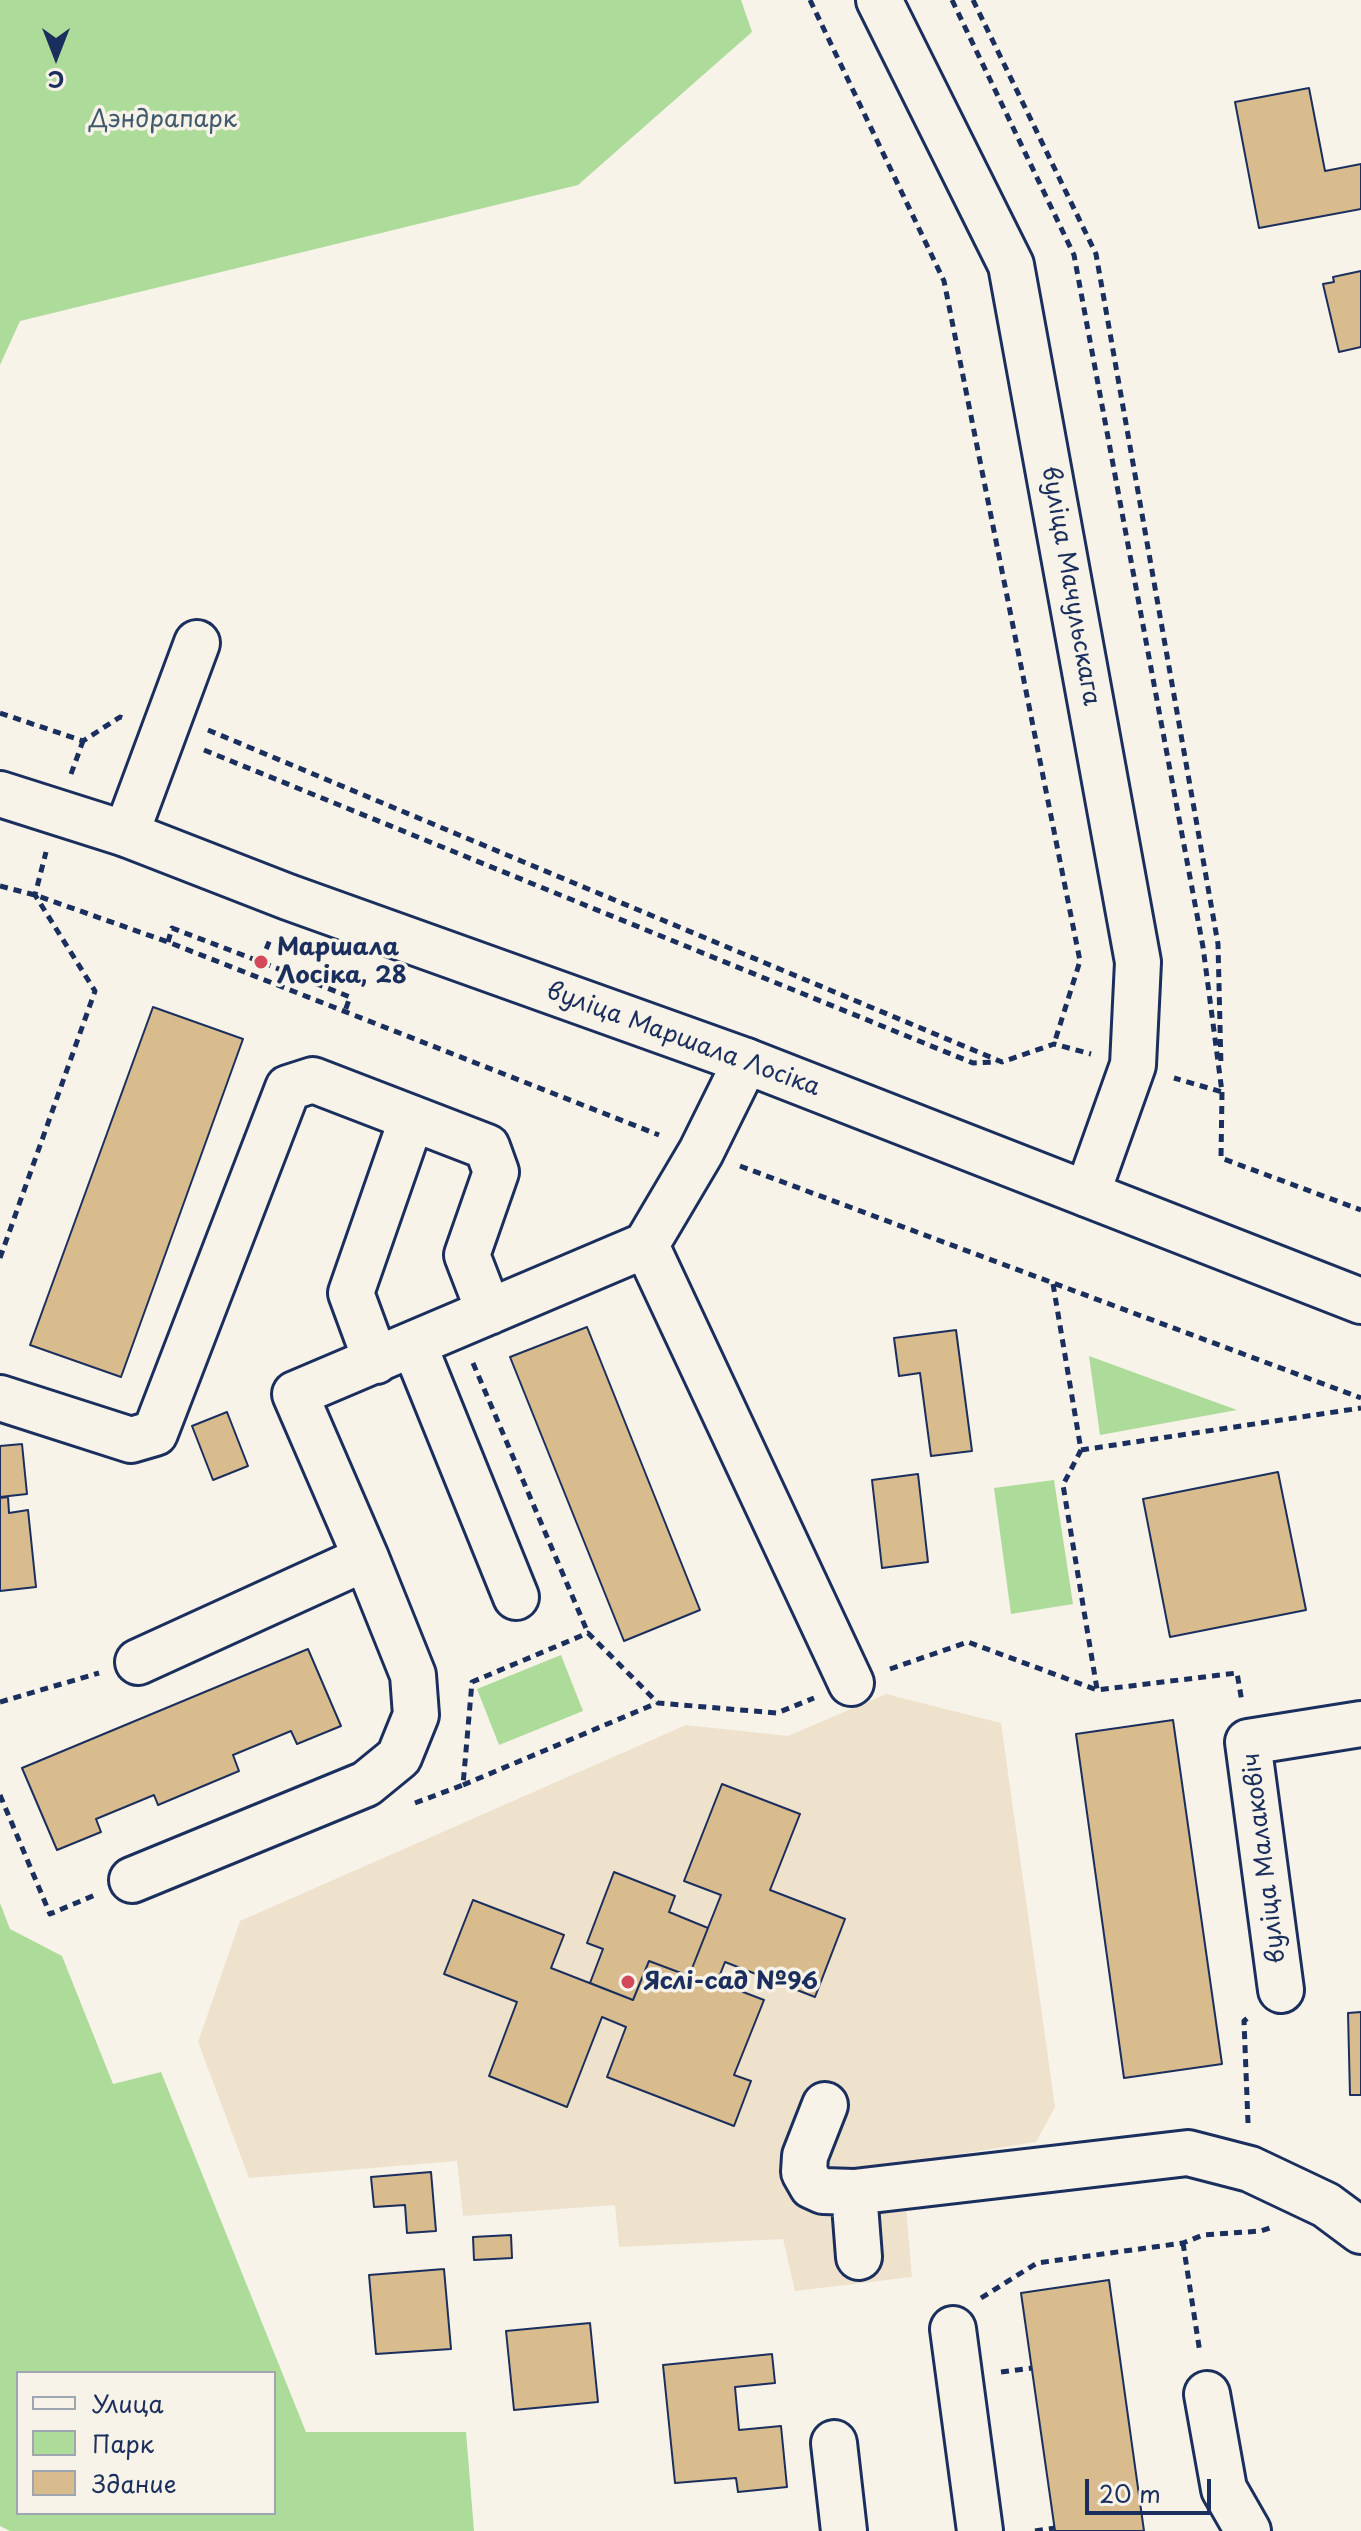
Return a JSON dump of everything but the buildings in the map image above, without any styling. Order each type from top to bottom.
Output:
[{"type":"street","name":"вуліца Мачульскага","points":[[879,0],[1011,265],[1138,962],[1133,1065],[1087,1194]]},
{"type":"street","points":[[126,834],[179,740],[197,643]]},
{"type":"street","name":"вуліца Маршала Лосіка","points":[[0,794],[126,834],[288,897],[746,1061],[1361,1301]]},
{"type":"street","points":[[132,1880],[366,1784],[399,1757],[416,1715],[413,1675],[295,1394],[646,1245],[701,1152],[746,1061]]},
{"type":"street","points":[[0,1398],[131,1440],[155,1433],[288,1088],[313,1080],[487,1147],[496,1172],[467,1255],[473,1319]]},
{"type":"street","points":[[412,1118],[351,1293],[395,1353],[516,1597]]},
{"type":"street","points":[[646,1245],[851,1683]]},
{"type":"street","points":[[138,1662],[366,1558]]},
{"type":"street","name":"вуліца Малаковіч","points":[[1281,1990],[1248,1742],[1361,1724]]},
{"type":"street","points":[[825,2105],[805,2156],[804,2172],[812,2186],[823,2191],[854,2192],[1188,2153],[1250,2169],[1326,2205],[1361,2231]]},
{"type":"street","points":[[854,2192],[859,2257]]},
{"type":"street","points":[[953,2329],[980,2531]]},
{"type":"street","points":[[1207,2394],[1224,2489],[1248,2531]]},
{"type":"street","points":[[834,2443],[844,2531]]},
{"type":"path","points":[[810,0],[944,281],[1080,961],[1054,1044]]},
{"type":"path","points":[[952,0],[1074,255],[1203,947],[1222,1092]]},
{"type":"path","points":[[973,0],[1096,254],[1218,944],[1221,1158],[1361,1210]]},
{"type":"path","points":[[0,713],[83,741],[120,717],[973,1063],[1002,1062],[1054,1044],[1222,1092]]},
{"type":"path","points":[[179,740],[200,727],[1002,1062]]},
{"type":"path","points":[[0,1258],[95,991],[35,895]]},
{"type":"path","points":[[168,942],[172,928],[261,962],[350,997],[345,1011]]},
{"type":"path","points":[[1053,1284],[1081,1450],[1063,1485],[1097,1690]]},
{"type":"path","points":[[473,1319],[588,1633],[658,1703]]},
{"type":"path","points":[[1081,1450],[1361,1408]]},
{"type":"path","points":[[463,1785],[472,1682],[588,1633]]},
{"type":"path","points":[[405,1807],[658,1703],[777,1713],[968,1642],[1097,1690],[1237,1673],[1248,1742]]},
{"type":"path","points":[[0,1702],[138,1662]]},
{"type":"path","points":[[0,1795],[50,1914],[132,1880]]},
{"type":"path","points":[[1250,2169],[1244,2021],[1281,1990]]},
{"type":"path","points":[[953,2329],[985,2294],[1037,2263],[1183,2243],[1203,2235],[1261,2231]]},
{"type":"path","points":[[1183,2243],[1207,2394]]},
{"type":"path","points":[[1035,2531],[1055,2528]]},
{"type":"shaded area","name":"Яслі-сад №96","points":[[886,1694],[1001,1723],[1055,2107],[1036,2142],[902,2163],[912,2277],[795,2291],[783,2239],[619,2247],[615,2205],[463,2216],[457,2161],[249,2178],[198,2042],[240,1921],[686,1725],[788,1736]]},
{"type":"green space","name":"Дэндрапарк","points":[[0,0],[741,0],[752,32],[578,185],[20,321],[0,365]]},
{"type":"green space","points":[[1089,1356],[1237,1410],[1100,1435]]},
{"type":"green space","points":[[1054,1480],[1073,1604],[1011,1614],[994,1488]]},
{"type":"green space","points":[[561,1655],[583,1711],[499,1745],[477,1689]]},
{"type":"green space","points":[[0,1903],[10,1929],[62,1956],[113,2084],[161,2072],[306,2432],[466,2432],[474,2531],[10,2531],[0,2526]]},
{"type":"place","name":"Маршала Лосіка, 28","points":[[261,962]]},
{"type":"place","name":"Яслі-сад №96","points":[[628,1982]]}]
